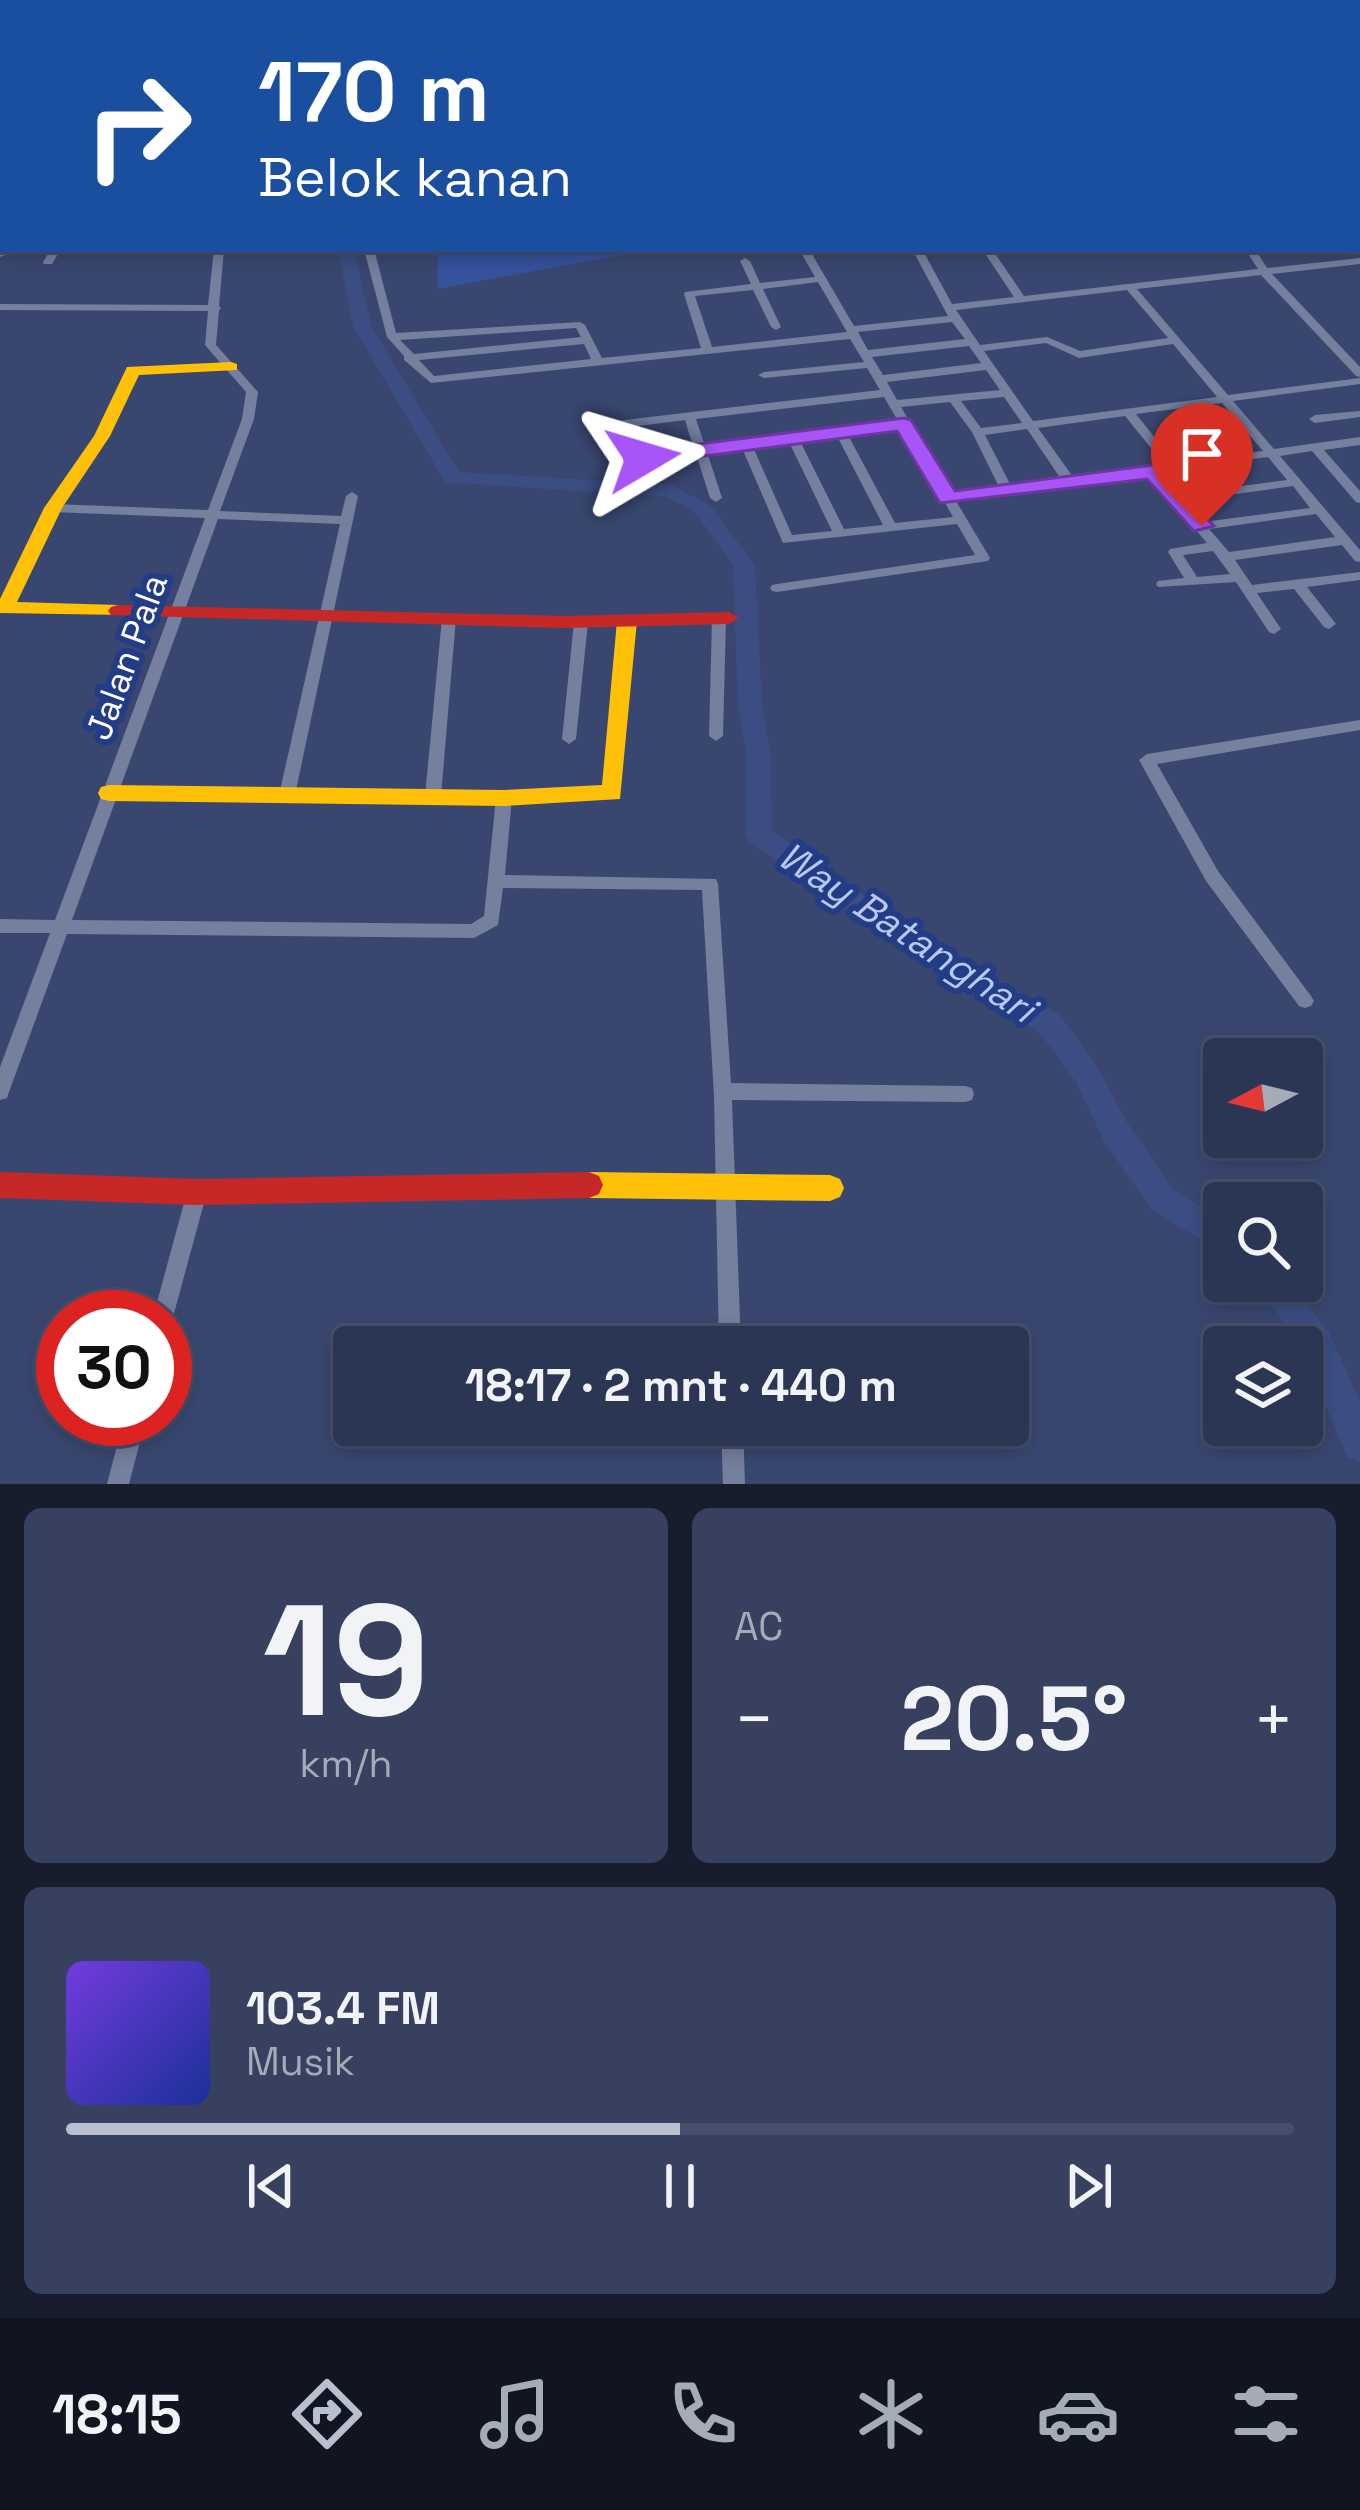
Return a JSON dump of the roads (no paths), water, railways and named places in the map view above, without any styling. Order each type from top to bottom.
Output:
[{"type":"street","points":[[48,262],[54,252]]},
{"type":"street","name":"Jalan Pala","points":[[0,1092],[253,397],[211,344],[219,252]]},
{"type":"street","points":[[370,252],[392,337],[431,380],[708,352],[851,332],[1022,300],[1360,261]]},
{"type":"street","points":[[777,588],[981,561],[806,252]]},
{"type":"street","points":[[919,252],[974,346],[1070,482]]},
{"type":"street","points":[[988,252],[1022,300]]},
{"type":"street","points":[[978,432],[1360,378],[1354,363],[1264,273],[1252,252]]},
{"type":"street","points":[[745,261],[776,327]]},
{"type":"street","points":[[708,352],[687,296],[821,279]]},
{"type":"street","points":[[1131,288],[1360,558]]},
{"type":"street","points":[[0,307],[216,308]]},
{"type":"street","points":[[392,337],[580,325],[598,362]]},
{"type":"street","points":[[408,358],[587,340]]},
{"type":"street","points":[[764,375],[974,346],[1047,340],[1079,355],[1173,341]]},
{"type":"street","points":[[616,425],[888,392],[988,365]]},
{"type":"street","points":[[231,367],[133,370],[102,436],[53,508],[5,608],[580,622],[724,618],[716,736]]},
{"type":"street","points":[[888,392],[953,398],[1005,393]]},
{"type":"street","points":[[953,398],[978,432],[1007,491]]},
{"type":"street","points":[[1129,413],[1172,467]]},
{"type":"street","points":[[1315,419],[1360,414]]},
{"type":"street","points":[[689,415],[716,498]]},
{"type":"street","points":[[643,458],[904,424]]},
{"type":"street","points":[[841,433],[891,527]]},
{"type":"street","points":[[794,440],[840,534]]},
{"type":"street","points":[[948,498],[1359,442]]},
{"type":"street","points":[[747,446],[786,539],[957,520]]},
{"type":"street","points":[[1315,447],[1360,499]]},
{"type":"street","points":[[1153,472],[1202,526],[1274,629]]},
{"type":"street","points":[[1178,498],[1298,482]]},
{"type":"street","points":[[286,795],[352,496]]},
{"type":"street","points":[[53,508],[347,520]]},
{"type":"street","points":[[1202,526],[1321,510]]},
{"type":"street","points":[[1192,581],[1175,552],[1345,540]]},
{"type":"street","points":[[1163,584],[1298,584],[1353,577],[1360,596]]},
{"type":"street","points":[[1298,584],[1329,624]]},
{"type":"street","points":[[433,796],[448,618]]},
{"type":"street","points":[[109,793],[504,798],[613,793],[627,621]]},
{"type":"street","points":[[569,740],[580,622]]},
{"type":"street","points":[[1305,1001],[1212,876],[1147,760],[1360,725]]},
{"type":"street","points":[[0,926],[475,931],[492,920],[504,798]]},
{"type":"street","points":[[494,881],[710,884],[729,1188],[730,1326]]},
{"type":"street","points":[[723,1096],[732,1091],[965,1094]]},
{"type":"street","points":[[0,1185],[197,1192],[488,1184],[830,1188]]},
{"type":"street","points":[[170,1290],[197,1192]]},
{"type":"street","points":[[118,1484],[128,1446]]},
{"type":"street","points":[[733,1446],[734,1484]]},
{"type":"waterway","name":"Way Batanghari","points":[[347,252],[362,326],[452,478],[671,491],[703,509],[744,566],[750,705],[759,759],[759,835],[923,951],[1050,1024],[1086,1073],[1115,1131],[1162,1199],[1203,1225]]},
{"type":"waterway","name":"Way Batanghari","points":[[1285,1302],[1317,1344],[1360,1444]]}]
